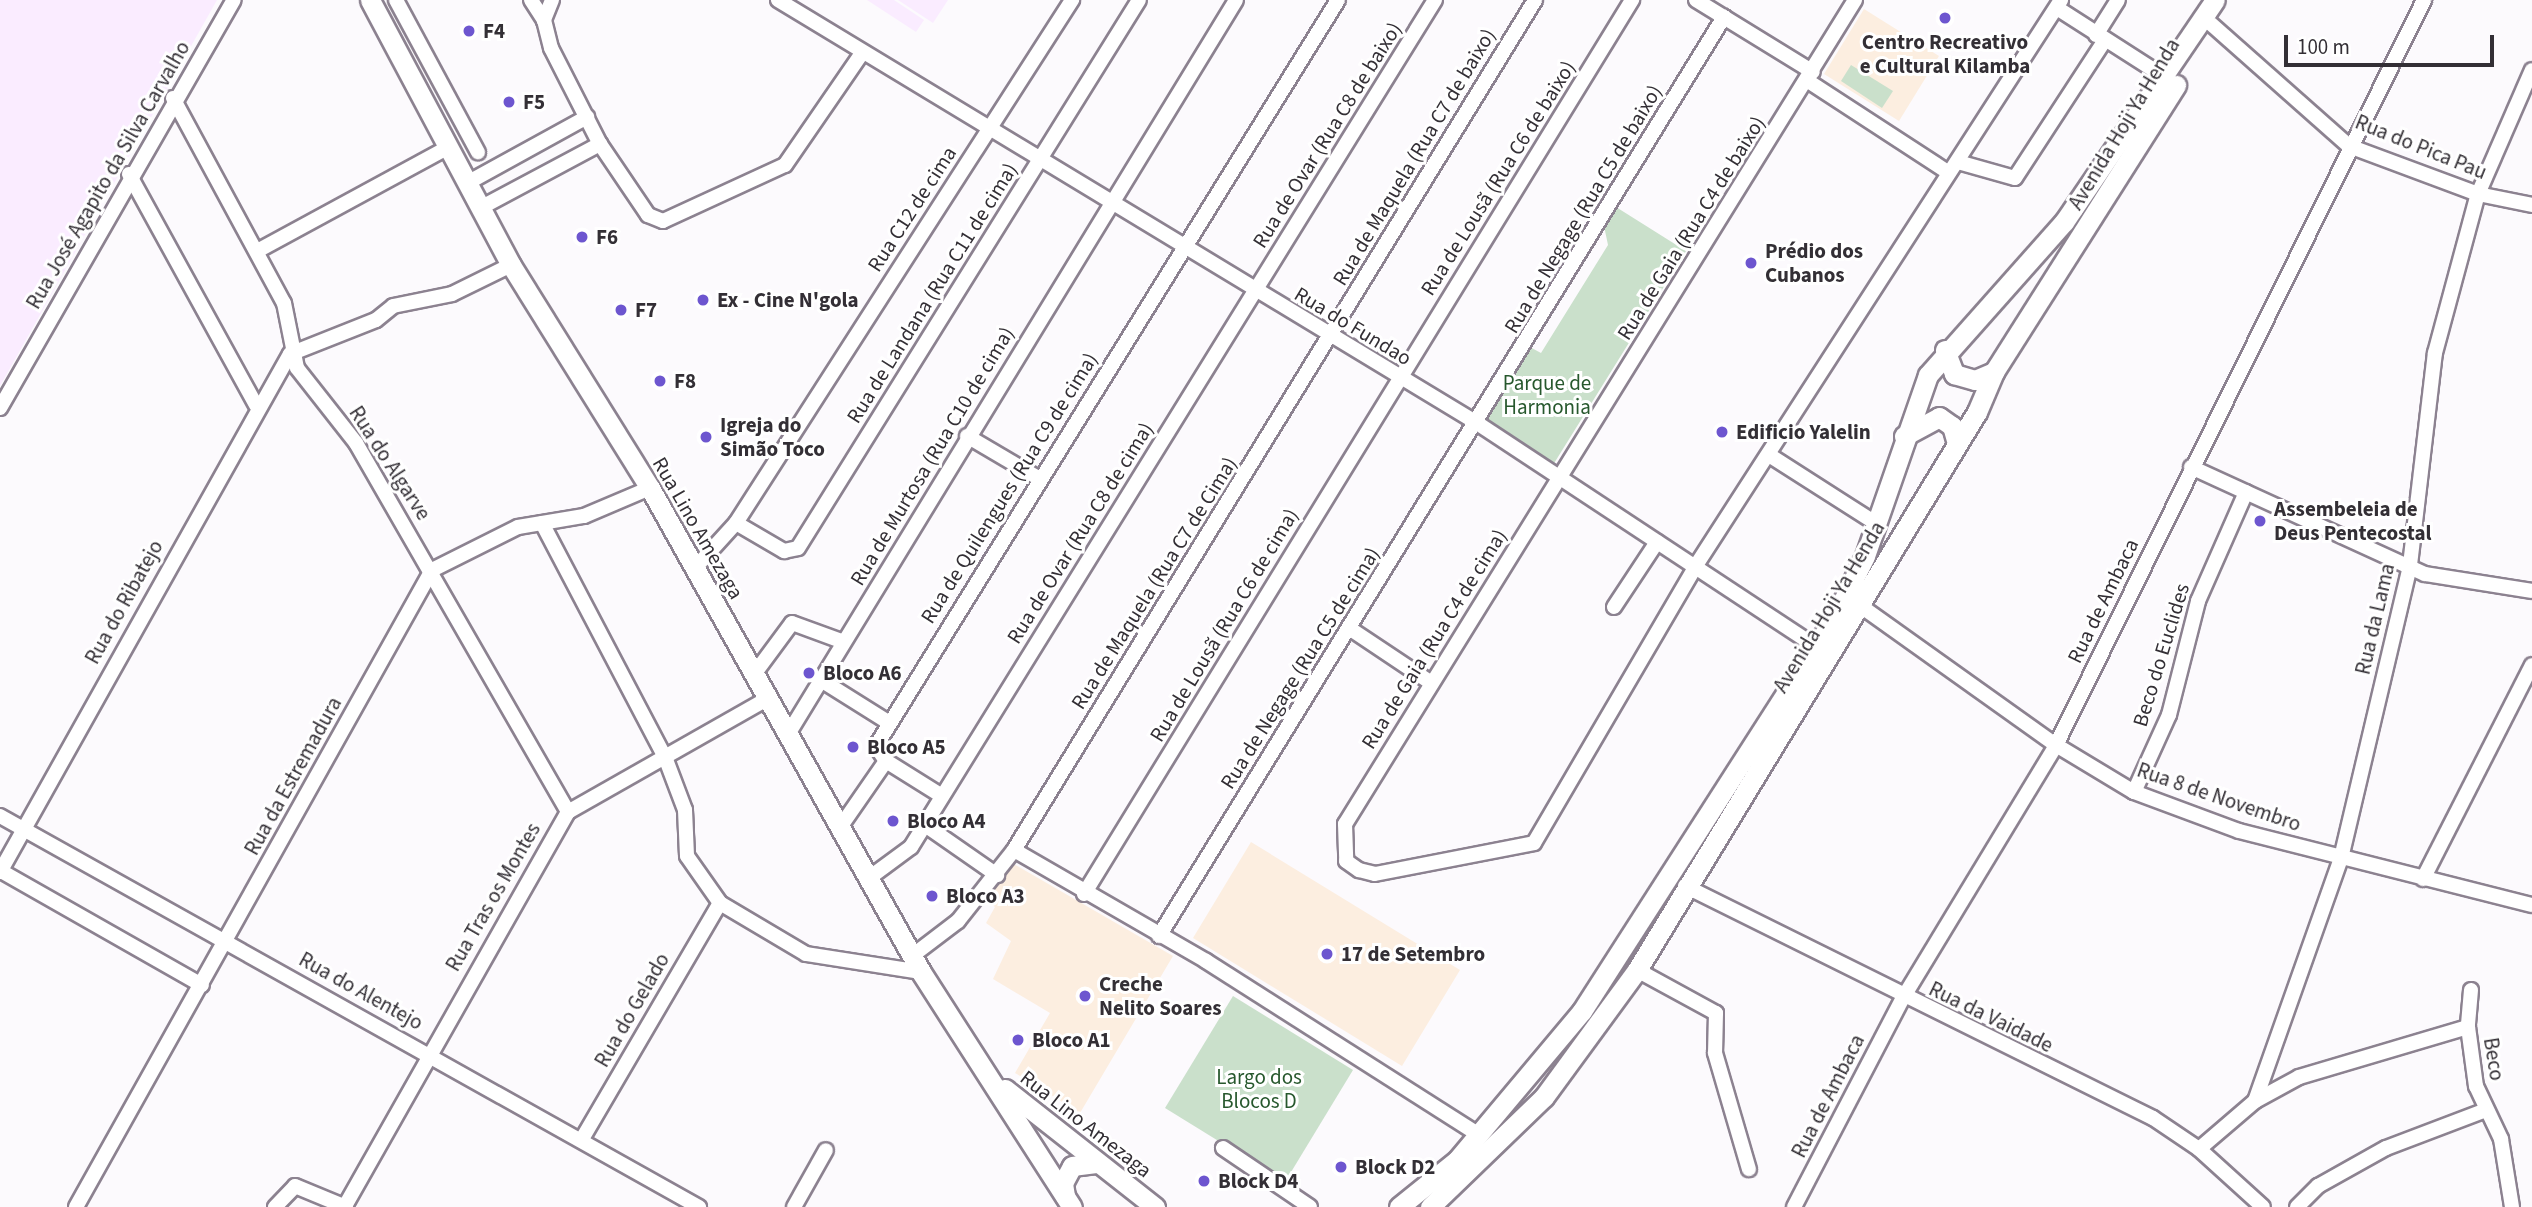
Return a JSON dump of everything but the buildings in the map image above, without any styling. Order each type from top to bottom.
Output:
[{"type":"main road","name":"Rua Lino Amezaga","points":[[370,0],[511,265],[650,488],[790,731],[916,964],[1069,1202]]},
{"type":"main road","name":"Avenida Hoji Ya Henda","points":[[1399,1207],[1457,1160],[1582,1011],[1815,646],[1877,524],[1918,394],[1945,350],[2064,222],[2166,78],[2215,0]]},
{"type":"main road","name":"Avenida Hoji Ya Henda","points":[[1430,1207],[1544,1097],[1637,970],[1685,886],[1956,443],[1994,372],[2226,0]]},
{"type":"main road","points":[[1945,350],[1954,374],[1975,380],[1994,372]]},
{"type":"main road","points":[[1903,436],[1939,417],[1952,426],[1956,443]]},
{"type":"main road","name":"Rua Lino Amezaga","points":[[990,1077],[1155,1207]]},
{"type":"main road","points":[[1069,1202],[1063,1183],[1072,1166],[1098,1163]]},
{"type":"street","name":"Rua José Agapito da Silva Carvalho","points":[[0,408],[129,174],[234,0]]},
{"type":"street","points":[[396,0],[478,152]]},
{"type":"street","points":[[531,0],[544,20],[600,144],[648,215],[680,218],[785,165],[862,52]]},
{"type":"street","points":[[544,20],[552,0]]},
{"type":"street","name":"Rua do Fundao","points":[[778,0],[1181,248],[1477,423],[1815,646]]},
{"type":"street","name":"Rua C12 de cima","points":[[695,568],[736,523],[1072,0]]},
{"type":"street","name":"Rua de Landana (Rua C11 de cima)","points":[[736,523],[791,552],[1139,0]]},
{"type":"street","name":"Rua de Murtosa (Rua C10 de cima)","points":[[790,731],[967,436],[1236,0]]},
{"type":"street","name":"Rua de Quilengues (Rua C9 de cima)","points":[[841,826],[881,756],[888,722],[1338,0]]},
{"type":"street","name":"Rua de Ovar (Rua C8 de baixo)","points":[[1254,292],[1435,0]]},
{"type":"street","name":"Rua de Maquela (Rua C7 de baixo)","points":[[1329,337],[1535,0]]},
{"type":"street","name":"Rua de Lousã (Rua C6 de baixo)","points":[[1399,378],[1632,0]]},
{"type":"street","points":[[1696,0],[1953,168],[2015,178],[2100,38],[2118,0]]},
{"type":"street","name":"Rua de Gaia (Rua C4 de baixo)","points":[[1560,477],[1811,76],[1855,0]]},
{"type":"street","name":"Rua de Ambaca","points":[[1794,1207],[1903,998],[2056,745],[2349,146],[2424,0]]},
{"type":"street","points":[[1695,567],[2059,4],[2100,38],[2166,78]]},
{"type":"street","name":"Rua de Negage (Rua C5 de baixo)","points":[[1477,423],[1724,17]]},
{"type":"street","name":"Rua do Pica Pau","points":[[2211,24],[2349,146],[2479,194],[2532,205]]},
{"type":"street","name":"Rua da Lama","points":[[2255,1101],[2340,858],[2410,565],[2435,353],[2479,194],[2532,70]]},
{"type":"street","points":[[173,98],[259,250],[290,320],[290,354],[376,320],[393,306],[452,294],[511,265]]},
{"type":"street","points":[[469,182],[587,117]]},
{"type":"street","points":[[482,207],[600,144]]},
{"type":"street","points":[[259,250],[449,147]]},
{"type":"street","points":[[129,174],[256,405]]},
{"type":"street","name":"Rua de Ovar (Rua C8 de cima)","points":[[870,878],[911,847],[925,825],[935,792],[1254,292]]},
{"type":"street","name":"Rua de Maquela (Rua C7 de Cima)","points":[[916,964],[958,921],[997,875],[1014,850],[1329,337]]},
{"type":"street","name":"Rua do Ribatejo","points":[[0,871],[256,405],[290,354]]},
{"type":"street","name":"Rua do Algarve","points":[[290,354],[346,427],[432,570],[568,812]]},
{"type":"street","name":"Rua de Lousã (Rua C6 de cima)","points":[[1084,894],[1399,378]]},
{"type":"street","name":"Rua de Negage (Rua C5 de cima)","points":[[1159,936],[1477,423]]},
{"type":"street","points":[[967,436],[1040,479]]},
{"type":"street","points":[[1769,455],[1877,524]]},
{"type":"street","points":[[2191,467],[2433,576],[2532,591]]},
{"type":"street","name":"Rua de Gaia (Rua C4 de cima)","points":[[1560,477],[1430,682],[1345,824],[1346,861],[1375,874],[1534,843],[1695,567]]},
{"type":"street","points":[[432,570],[518,527],[584,516],[650,488]]},
{"type":"street","name":"Beco do Euclides","points":[[2134,792],[2169,715],[2198,601],[2246,492]]},
{"type":"street","points":[[542,523],[665,757],[685,810],[687,856],[720,903],[806,954],[916,964]]},
{"type":"street","points":[[1614,607],[1657,542]]},
{"type":"street","name":"Rua da Estremadura","points":[[76,1207],[432,570]]},
{"type":"street","name":"Rua 8 de Novembro","points":[[1858,604],[2056,745],[2134,792],[2340,858],[2532,905]]},
{"type":"street","points":[[755,673],[792,623],[844,642]]},
{"type":"street","points":[[1349,628],[1430,682]]},
{"type":"street","points":[[2423,879],[2532,666]]},
{"type":"street","points":[[821,680],[888,722]]},
{"type":"street","name":"Rua Tras os Montes","points":[[345,1207],[427,1051],[568,812],[769,698]]},
{"type":"street","points":[[881,756],[935,792]]},
{"type":"street","name":"Rua do Alentejo","points":[[0,816],[427,1051],[582,1139],[689,1204]]},
{"type":"street","points":[[925,825],[997,875]]},
{"type":"street","points":[[1014,850],[1084,894],[1159,936],[1478,1134]]},
{"type":"street","points":[[0,871],[202,985]]},
{"type":"street","name":"Rua da Vaidade","points":[[1685,886],[1903,998],[2140,1112],[2199,1149],[2263,1207]]},
{"type":"street","name":"Rua do Gelado","points":[[582,1139],[720,903]]},
{"type":"street","points":[[1637,970],[1716,1013],[1715,1053],[1749,1169]]},
{"type":"street","points":[[2468,1027],[2471,990]]},
{"type":"street","name":"Beco","points":[[2255,1101],[2299,1077],[2468,1027],[2486,1110],[2386,1148],[2318,1186],[2297,1207]]},
{"type":"street","points":[[2199,1149],[2255,1101]]},
{"type":"street","points":[[2486,1110],[2501,1139],[2512,1207]]},
{"type":"street","points":[[1223,1148],[1310,1207]]},
{"type":"street","points":[[794,1207],[826,1150]]},
{"type":"street","points":[[275,1207],[284,1191],[310,1188],[345,1207]]},
{"type":"shaded area","points":[[0,0],[217,0],[0,386]]},
{"type":"shaded area","points":[[867,0],[894,0],[924,20],[916,32]]},
{"type":"shaded area","points":[[898,0],[948,0],[933,23]]},
{"type":"shaded area","points":[[1864,9],[1939,56],[1899,121],[1824,74]]},
{"type":"shaded area","name":"17 de Setembro","points":[[1251,842],[1460,970],[1402,1066],[1193,938]]},
{"type":"shaded area","name":"Creche Nelito Soares","points":[[1012,863],[1173,956],[1080,1113],[1015,1073],[1050,1013],[993,979],[1011,941],[986,923],[995,907],[985,900]]},
{"type":"green space","points":[[1851,65],[1893,91],[1882,108],[1841,81]]},
{"type":"green space","name":"Parque de Harmonia","points":[[1616,207],[1686,251],[1553,465],[1483,420],[1528,346],[1541,353],[1608,245],[1604,226]]},
{"type":"green space","name":"Largo dos Blocos D","points":[[1233,996],[1353,1070],[1285,1182],[1165,1108]]},
{"type":"place","name":"Centro Recreativo e Cultural Kilamba","points":[[1945,18]]},
{"type":"place","name":"F4","points":[[469,31]]},
{"type":"place","name":"F5","points":[[509,102]]},
{"type":"place","name":"F6","points":[[582,237]]},
{"type":"place","name":"Prédio dos Cubanos","points":[[1751,263]]},
{"type":"place","name":"Ex - Cine N'gola","points":[[703,300]]},
{"type":"place","name":"F7","points":[[621,310]]},
{"type":"place","name":"F8","points":[[660,381]]},
{"type":"place","name":"Edificio Yalelin","points":[[1722,432]]},
{"type":"place","name":"Igreja do Simão Toco","points":[[706,437]]},
{"type":"place","name":"Assembeleia de Deus Pentecostal","points":[[2260,521]]},
{"type":"place","name":"Bloco A6","points":[[809,673]]},
{"type":"place","name":"Bloco A5","points":[[853,747]]},
{"type":"place","name":"Bloco A4","points":[[893,821]]},
{"type":"place","name":"Bloco A3","points":[[932,896]]},
{"type":"place","name":"17 de Setembro","points":[[1327,954]]},
{"type":"place","name":"Creche Nelito Soares","points":[[1085,996]]},
{"type":"place","name":"Bloco A1","points":[[1018,1040]]},
{"type":"place","name":"Block D2","points":[[1341,1167]]},
{"type":"place","name":"Block D4","points":[[1204,1181]]}]
